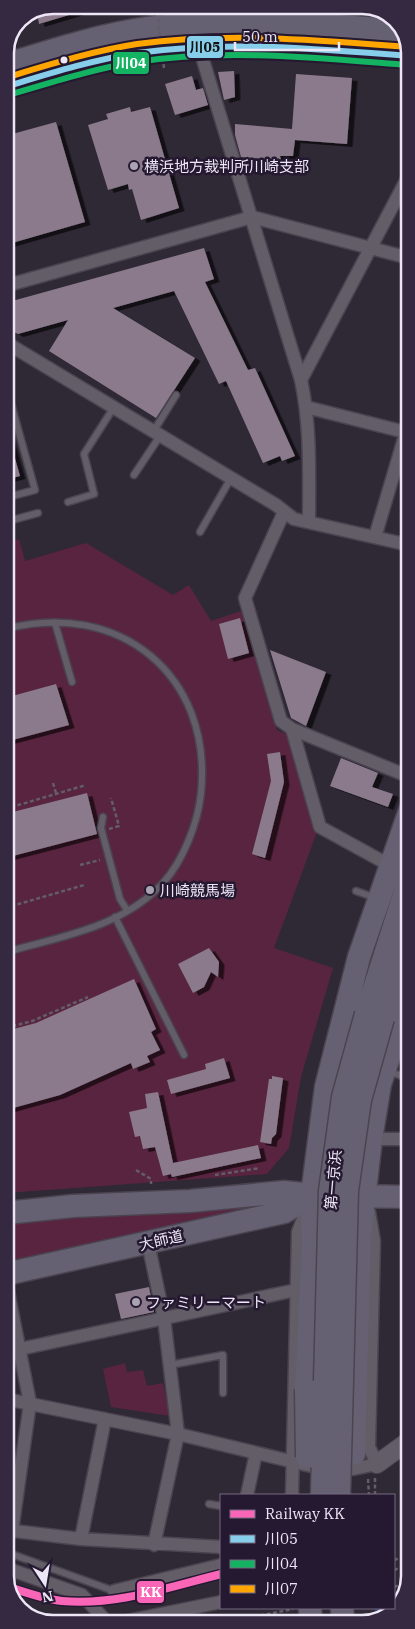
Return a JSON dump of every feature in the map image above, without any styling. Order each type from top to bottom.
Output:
[{"type":"highway","points":[[14,62],[84,41],[150,28],[184,14]]},
{"type":"highway","points":[[206,14],[242,21],[305,14],[393,29]]},
{"type":"highway","points":[[14,85],[111,58],[199,47],[278,47],[401,55]]},
{"type":"highway","points":[[308,1494],[306,1389],[313,1244],[312,1195],[316,1150],[328,1078],[359,957],[379,900],[400,871]]},
{"type":"highway","name":"第一京浜","points":[[339,1494],[347,1191],[360,1100],[400,871]]},
{"type":"highway","name":"第一京浜","points":[[322,1494],[330,1191],[343,1097],[374,1016],[401,959]]},
{"type":"highway","points":[[354,1494],[358,1270],[365,1195],[371,1139],[384,1070],[401,1020]]},
{"type":"highway","points":[[14,1212],[72,1206],[190,1201],[284,1192],[312,1195],[401,1197]]},
{"type":"highway","name":"大師道","points":[[14,1272],[284,1212],[312,1195]]},
{"type":"street","points":[[192,14],[199,47],[301,380],[306,406],[310,448],[309,522]]},
{"type":"street","points":[[301,380],[401,190]]},
{"type":"street","points":[[14,283],[252,216],[401,256]]},
{"type":"street","points":[[14,348],[114,407],[294,518],[401,543]]},
{"type":"street","points":[[306,406],[401,427]]},
{"type":"street","points":[[375,537],[401,452]]},
{"type":"street","points":[[284,512],[269,536],[244,598],[281,721],[292,729],[401,773]]},
{"type":"street","points":[[292,729],[320,827],[400,871]]},
{"type":"street","points":[[371,1139],[401,1139]]},
{"type":"street","points":[[292,1494],[298,1232],[312,1195]]},
{"type":"street","points":[[365,1195],[374,1241],[369,1447],[374,1472]]},
{"type":"street","points":[[148,1243],[164,1318],[178,1434],[154,1545]]},
{"type":"street","points":[[20,1349],[296,1290]]},
{"type":"street","points":[[14,1319],[30,1403],[14,1500]]},
{"type":"street","points":[[14,1401],[178,1434],[280,1457],[292,1462],[315,1467],[374,1472],[401,1448]]},
{"type":"street","points":[[81,1539],[105,1419]]},
{"type":"street","points":[[247,1494],[256,1453]]},
{"type":"street","points":[[14,1531],[154,1545],[220,1547]]},
{"type":"street","points":[[114,1591],[220,1565]]},
{"type":"street","points":[[14,1571],[82,1595],[101,1615]]},
{"type":"street","points":[[155,1615],[220,1602]]},
{"type":"lane","points":[[134,476],[176,395]]},
{"type":"lane","points":[[68,502],[94,494],[84,454],[114,407]]},
{"type":"lane","points":[[14,414],[35,490],[14,496]]},
{"type":"lane","points":[[200,532],[231,478]]},
{"type":"lane","points":[[14,520],[38,513]]},
{"type":"lane","points":[[55,623],[72,682]]},
{"type":"lane","points":[[14,628],[23,625],[77,623],[109,630],[138,645],[175,680],[189,706],[199,742],[203,773],[200,802],[192,835],[164,882],[145,899],[102,925],[14,950]]},
{"type":"lane","points":[[104,817],[101,828],[120,899],[127,910]]},
{"type":"lane","points":[[356,891],[379,900]]},
{"type":"lane","points":[[115,918],[184,1055]]},
{"type":"lane","points":[[384,1070],[401,1076]]},
{"type":"lane","points":[[170,1365],[223,1355],[223,1393]]},
{"type":"lane","points":[[209,1504],[220,1506]]},
{"type":"lane","points":[[14,1555],[114,1591]]},
{"type":"path","points":[[159,14],[164,68]]},
{"type":"path","points":[[53,782],[56,794]]},
{"type":"path","points":[[14,803],[15,806],[86,785]]},
{"type":"path","points":[[14,906],[84,885]]},
{"type":"path","points":[[14,1026],[32,1021],[88,997]]},
{"type":"path","points":[[215,1174],[260,1168]]},
{"type":"path","points":[[136,1170],[150,1179],[152,1186]]},
{"type":"path","points":[[249,1170],[250,1174]]},
{"type":"path","points":[[369,1494],[374,1472]]},
{"type":"path","points":[[374,1472],[376,1494]]},
{"type":"path","points":[[268,1609],[268,1614]]},
{"type":"path","points":[[263,1615],[292,1609]]},
{"type":"shaded area","name":"川崎競馬場","points":[[19,539],[25,561],[86,543],[173,595],[189,585],[211,621],[241,611],[277,730],[290,736],[317,832],[274,948],[333,968],[301,1077],[289,1148],[267,1174],[14,1192],[14,540]]},
{"type":"shaded area","points":[[261,1204],[263,1213],[14,1266],[14,1220]]},
{"type":"shaded area","points":[[125,1363],[127,1372],[143,1370],[147,1386],[163,1383],[170,1416],[111,1407],[103,1369]]},
{"type":"water","points":[[370,1609],[384,1609],[370,1615],[337,1615]]},
{"type":"pier","points":[[360,1609],[375,1609],[375,1613],[370,1615],[327,1615]]},
{"type":"building","points":[[45,14],[72,14],[39,24],[38,17]]},
{"type":"building","points":[[234,71],[235,97],[224,100],[218,72]]},
{"type":"building","points":[[296,74],[352,78],[347,144],[295,140],[293,156],[280,156],[281,160],[241,157],[235,135],[235,124],[292,129]]},
{"type":"building","points":[[192,76],[196,90],[203,88],[208,105],[175,115],[165,84]]},
{"type":"building","points":[[130,107],[131,112],[150,107],[179,208],[141,220],[132,189],[129,190],[128,184],[108,190],[88,125],[108,119],[106,114]]},
{"type":"building","points":[[56,122],[85,222],[14,242],[14,134]]},
{"type":"building","points":[[204,248],[214,279],[205,282],[248,370],[255,368],[295,456],[282,461],[280,456],[263,463],[226,381],[219,384],[174,291],[113,308],[195,358],[156,418],[49,351],[68,320],[18,334],[14,332],[14,301]]},
{"type":"building","points":[[14,455],[20,476],[14,478]]},
{"type":"building","points":[[240,618],[249,653],[228,659],[219,624]]},
{"type":"building","points":[[270,650],[326,672],[306,726],[291,718]]},
{"type":"building","points":[[56,684],[69,725],[14,740],[14,696]]},
{"type":"building","points":[[280,752],[284,782],[265,858],[252,854],[271,781],[267,754]]},
{"type":"building","points":[[341,758],[378,773],[372,787],[393,794],[388,807],[330,786]]},
{"type":"building","points":[[87,793],[97,834],[14,856],[14,812]]},
{"type":"building","points":[[209,948],[219,962],[218,977],[211,972],[204,987],[193,993],[178,964]]},
{"type":"building","points":[[134,979],[156,1029],[151,1032],[160,1050],[147,1056],[150,1062],[133,1069],[131,1063],[60,1095],[14,1108],[14,1029],[36,1023]]},
{"type":"building","points":[[224,1058],[230,1078],[171,1094],[167,1080],[206,1069],[205,1064]]},
{"type":"building","points":[[272,1076],[283,1078],[276,1134],[272,1138],[271,1144],[260,1142],[269,1079],[272,1079]]},
{"type":"building","points":[[158,1092],[173,1163],[258,1145],[261,1158],[172,1177],[171,1174],[163,1176],[155,1147],[143,1149],[140,1136],[135,1137],[129,1112],[147,1108],[145,1094]]},
{"type":"building","points":[[149,1287],[154,1312],[121,1319],[115,1294]]},
{"type":"rail line","name":"KK","points":[[16,1589],[62,1601],[102,1601],[162,1590],[220,1574]]},
{"type":"transit line","name":"川07","points":[[14,75],[103,50],[171,40],[273,38],[401,46]]},
{"type":"transit line","name":"川05","points":[[14,84],[103,59],[171,49],[239,46],[401,55]]},
{"type":"transit line","name":"川04","points":[[14,93],[103,68],[170,58],[238,55],[401,64]]},
{"type":"place","name":"横浜地方裁判所川崎支部","points":[[134,166]]},
{"type":"place","name":"川崎競馬場","points":[[150,890]]},
{"type":"place","name":"ファミリーマート","points":[[136,1302]]}]
